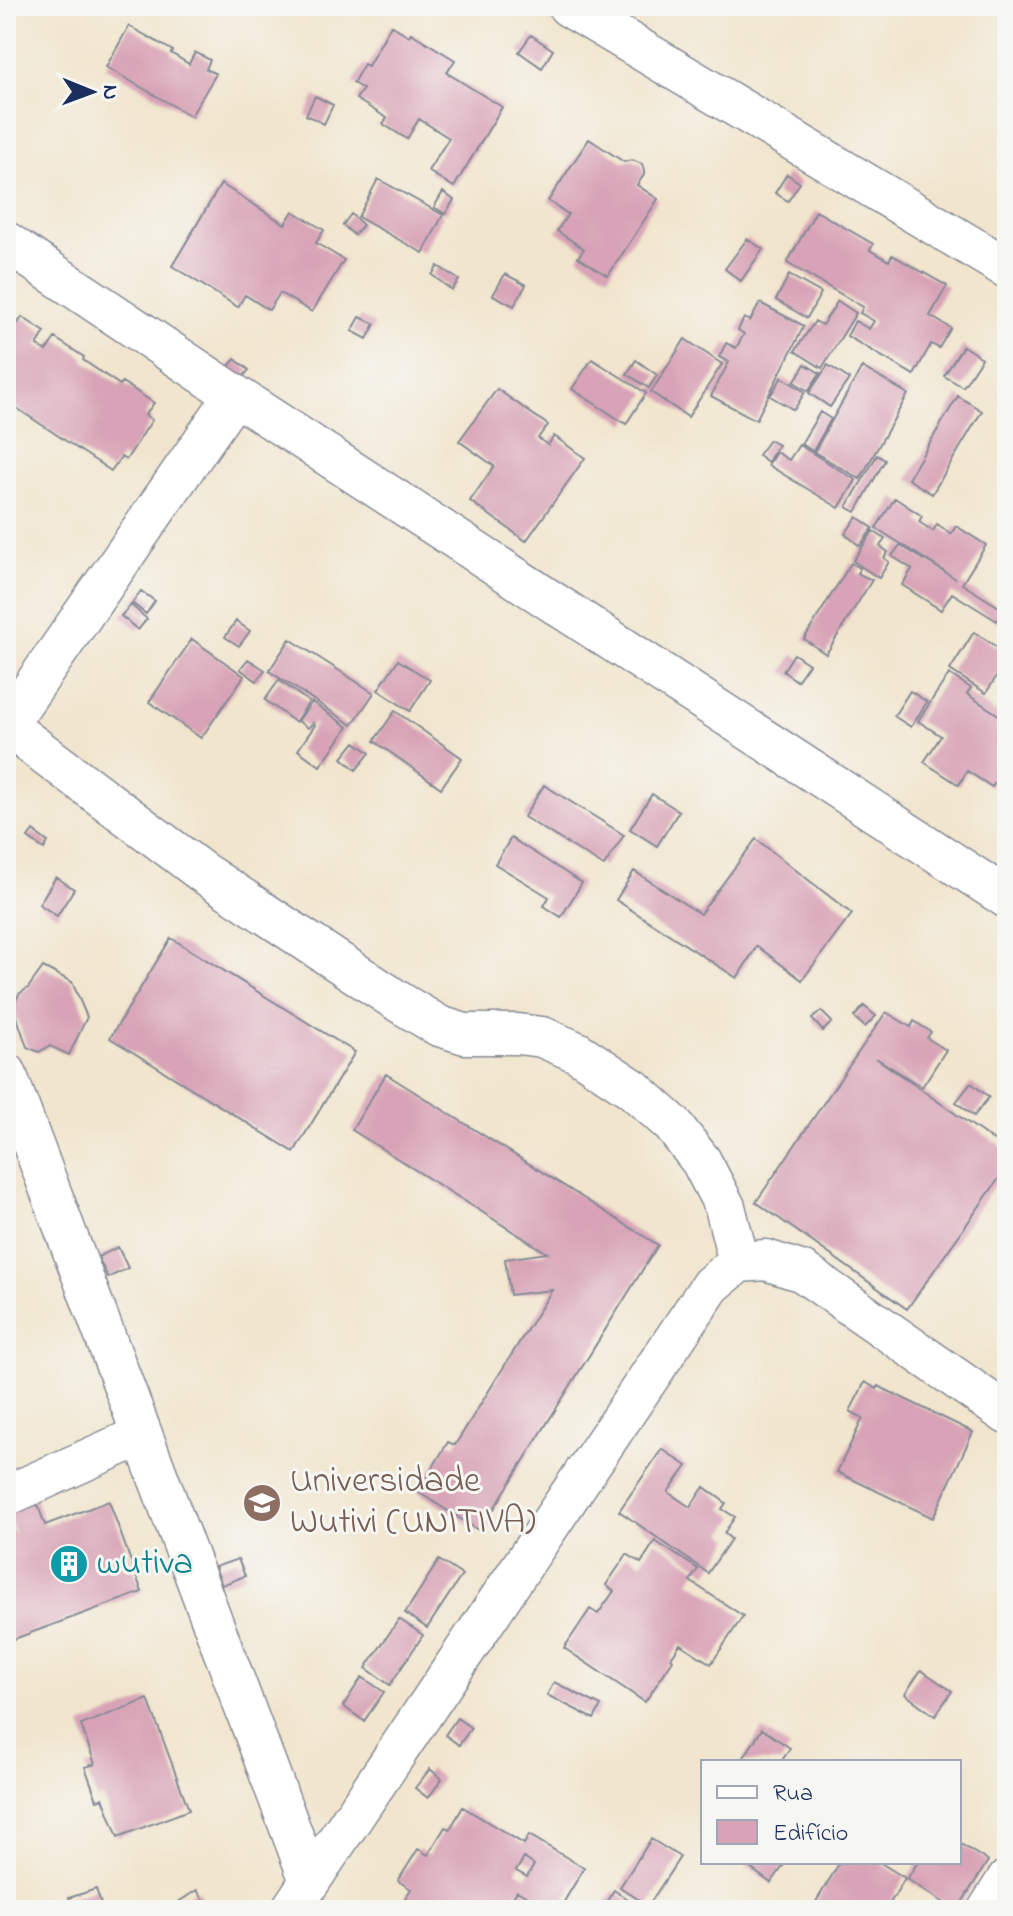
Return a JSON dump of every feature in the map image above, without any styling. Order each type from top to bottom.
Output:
[{"type":"street","points":[[568,6],[1007,268]]},
{"type":"street","points":[[6,242],[235,395],[1004,890]]},
{"type":"street","points":[[235,395],[6,726],[202,872],[439,1026],[465,1034],[542,1037],[577,1052],[633,1089],[672,1124],[701,1161],[725,1207],[739,1262]]},
{"type":"street","points":[[6,1073],[142,1435],[300,1896]]},
{"type":"street","points":[[300,1896],[711,1285],[739,1262],[766,1260],[803,1272],[1007,1414]]},
{"type":"street","points":[[6,1496],[142,1435]]},
{"type":"street","points":[[988,1910],[1007,1880]]},
{"type":"building","points":[[391,25],[409,36],[411,33],[455,60],[447,73],[502,107],[454,187],[428,171],[449,138],[419,119],[407,139],[383,124],[387,118],[356,99],[363,89],[353,83],[364,64],[368,66]]},
{"type":"building","points":[[129,26],[173,51],[171,53],[189,64],[195,52],[210,60],[206,69],[216,74],[191,116],[106,67]]},
{"type":"building","points":[[531,35],[553,50],[542,68],[519,52]]},
{"type":"building","points":[[315,96],[333,105],[324,124],[306,115]]},
{"type":"building","points":[[589,139],[624,162],[632,160],[642,164],[644,175],[637,185],[658,199],[608,276],[578,257],[584,249],[557,231],[568,214],[548,201]]},
{"type":"building","points":[[787,174],[800,183],[788,201],[775,193]]},
{"type":"building","points":[[378,179],[443,215],[423,253],[358,217]]},
{"type":"building","points":[[221,184],[285,224],[293,211],[324,230],[316,243],[344,260],[312,312],[280,293],[269,310],[245,295],[238,307],[172,266]]},
{"type":"building","points":[[443,192],[454,200],[445,214],[434,207]]},
{"type":"building","points":[[816,211],[873,244],[870,250],[889,261],[892,255],[947,286],[930,316],[951,328],[939,348],[931,344],[914,375],[847,336],[855,321],[869,329],[874,321],[860,313],[863,307],[787,263]]},
{"type":"building","points":[[351,214],[363,225],[354,235],[343,225]]},
{"type":"building","points":[[747,239],[763,249],[741,281],[725,269]]},
{"type":"building","points":[[438,266],[459,280],[452,290],[432,275]]},
{"type":"building","points":[[505,274],[526,285],[514,306],[493,295]]},
{"type":"building","points":[[789,275],[821,293],[807,318],[776,300]]},
{"type":"building","points":[[838,301],[856,313],[822,368],[795,351],[815,321],[822,325]]},
{"type":"building","points":[[760,303],[804,326],[756,420],[711,396],[729,362],[719,357],[726,343],[736,348],[744,334],[738,330],[744,318],[750,321]]},
{"type":"building","points":[[22,317],[45,332],[37,345],[46,351],[55,338],[120,385],[122,382],[154,403],[145,415],[152,420],[126,460],[121,457],[111,471],[6,401],[6,342]]},
{"type":"building","points":[[360,317],[375,324],[367,339],[352,331]]},
{"type":"building","points":[[685,339],[722,364],[688,417],[651,392]]},
{"type":"building","points":[[963,346],[982,358],[963,387],[944,376]]},
{"type":"building","points":[[235,359],[249,370],[236,385],[223,373]]},
{"type":"building","points":[[592,359],[646,393],[626,424],[572,389]]},
{"type":"building","points":[[636,360],[657,375],[649,388],[627,374]]},
{"type":"building","points":[[805,364],[820,373],[808,391],[794,382]]},
{"type":"building","points":[[828,365],[849,379],[830,407],[809,393]]},
{"type":"building","points":[[862,367],[908,394],[860,479],[814,452]]},
{"type":"building","points":[[782,377],[805,392],[794,410],[770,396]]},
{"type":"building","points":[[497,389],[548,425],[538,438],[548,445],[554,436],[585,458],[526,541],[470,501],[494,466],[459,441]]},
{"type":"building","points":[[958,396],[982,411],[932,494],[908,479]]},
{"type":"building","points":[[820,412],[831,419],[813,451],[801,444]]},
{"type":"building","points":[[769,440],[778,445],[768,462],[758,455]]},
{"type":"building","points":[[799,445],[856,480],[839,508],[768,465],[776,452],[789,460]]},
{"type":"building","points":[[877,455],[885,460],[856,512],[847,507]]},
{"type":"building","points":[[895,498],[922,516],[919,522],[933,531],[937,524],[951,534],[956,526],[986,545],[962,584],[1004,610],[997,621],[952,593],[941,610],[902,585],[912,569],[892,556],[900,545],[956,579],[876,528]]},
{"type":"building","points":[[857,517],[873,528],[860,546],[845,534]]},
{"type":"building","points":[[873,531],[885,539],[880,546],[888,552],[884,558],[889,562],[879,578],[853,561]]},
{"type":"building","points":[[851,563],[860,568],[857,573],[872,580],[826,654],[804,639]]},
{"type":"building","points":[[141,591],[155,601],[146,614],[132,603]]},
{"type":"building","points":[[131,605],[147,619],[138,630],[121,616]]},
{"type":"building","points":[[236,621],[250,631],[239,646],[225,637]]},
{"type":"building","points":[[974,632],[1007,654],[1007,660],[986,693],[950,670]]},
{"type":"building","points":[[192,639],[244,676],[201,738],[149,702]]},
{"type":"building","points":[[290,639],[374,693],[352,725],[269,671]]},
{"type":"building","points":[[794,654],[809,664],[797,681],[783,671]]},
{"type":"building","points":[[248,659],[265,670],[257,681],[240,669]]},
{"type":"building","points":[[398,660],[430,680],[410,711],[378,690]]},
{"type":"building","points":[[949,674],[971,688],[967,694],[1006,720],[1001,727],[1007,731],[1007,764],[992,787],[967,771],[959,785],[924,762],[941,736],[918,721]]},
{"type":"building","points":[[279,680],[309,702],[295,722],[265,700]]},
{"type":"building","points":[[910,691],[927,702],[911,727],[894,716]]},
{"type":"building","points":[[312,702],[348,727],[320,766],[298,750],[315,725],[313,723],[308,728],[298,721]]},
{"type":"building","points":[[395,711],[462,758],[441,788],[374,741]]},
{"type":"building","points":[[355,742],[370,753],[356,770],[342,758]]},
{"type":"building","points":[[544,785],[624,835],[604,866],[524,817]]},
{"type":"building","points":[[652,794],[679,811],[657,846],[630,829]]},
{"type":"building","points":[[33,831],[48,842],[44,849],[28,838]]},
{"type":"building","points":[[511,838],[582,883],[561,917],[544,906],[549,897],[495,864]]},
{"type":"building","points":[[756,839],[852,914],[802,980],[757,946],[737,978],[616,900],[634,871],[700,914]]},
{"type":"building","points":[[56,877],[74,889],[57,916],[39,904]]},
{"type":"building","points":[[171,938],[355,1052],[294,1152],[110,1038]]},
{"type":"building","points":[[43,967],[72,982],[87,1017],[69,1055],[50,1046],[39,1052],[27,1047],[13,1006],[19,994],[28,988]]},
{"type":"building","points":[[864,1006],[876,1016],[865,1027],[854,1017]]},
{"type":"building","points":[[821,1011],[832,1022],[823,1031],[812,1019]]},
{"type":"building","points":[[886,1012],[911,1027],[914,1021],[931,1032],[927,1038],[946,1050],[922,1087],[876,1058],[1007,1150],[1007,1167],[907,1309],[756,1202]]},
{"type":"building","points":[[386,1074],[658,1245],[480,1531],[418,1492],[448,1442],[455,1445],[552,1290],[510,1295],[505,1259],[547,1253],[352,1130]]},
{"type":"building","points":[[971,1083],[989,1097],[974,1116],[956,1102]]},
{"type":"building","points":[[118,1247],[128,1268],[108,1278],[98,1257]]},
{"type":"building","points":[[865,1382],[973,1432],[933,1518],[837,1472],[863,1418],[850,1411]]},
{"type":"building","points":[[662,1449],[687,1466],[668,1492],[690,1507],[704,1487],[726,1503],[722,1509],[735,1517],[724,1533],[731,1539],[708,1573],[619,1511]]},
{"type":"building","name":"wutiva","points":[[35,1497],[45,1525],[109,1501],[142,1592],[6,1642],[6,1535],[14,1532],[6,1510]]},
{"type":"building","points":[[655,1541],[698,1569],[690,1581],[743,1616],[711,1664],[680,1644],[645,1702],[564,1648],[590,1609],[598,1614],[614,1591],[606,1585],[627,1554],[641,1563]]},
{"type":"building","points":[[238,1559],[245,1576],[222,1585],[215,1567]]},
{"type":"building","points":[[439,1560],[462,1575],[427,1628],[405,1613]]},
{"type":"building","points":[[399,1619],[423,1635],[390,1685],[366,1668]]},
{"type":"building","points":[[921,1670],[952,1691],[935,1716],[905,1694]]},
{"type":"building","points":[[362,1677],[384,1692],[364,1721],[343,1706]]},
{"type":"building","points":[[554,1682],[601,1706],[594,1719],[547,1695]]},
{"type":"building","points":[[148,1699],[189,1810],[118,1837],[103,1798],[97,1800],[85,1767],[95,1764],[81,1725]]},
{"type":"building","points":[[457,1718],[471,1728],[459,1745],[445,1735]]},
{"type":"building","points":[[762,1729],[790,1748],[782,1760],[743,1759]]},
{"type":"building","points":[[430,1769],[442,1779],[428,1798],[415,1788]]},
{"type":"building","points":[[463,1807],[524,1844],[529,1835],[584,1868],[559,1910],[549,1910],[517,1891],[505,1910],[416,1910],[418,1907],[405,1898],[411,1889],[398,1881],[418,1849],[428,1855],[445,1827],[450,1829]],"holes":[[[524,1858],[534,1865],[527,1877],[516,1871]]]},
{"type":"building","points":[[651,1839],[680,1857],[648,1906],[620,1887]]},
{"type":"building","points":[[961,1844],[988,1861],[957,1910],[907,1879],[917,1864],[961,1864]]},
{"type":"building","points":[[745,1864],[785,1864],[771,1883]]},
{"type":"building","points":[[839,1864],[882,1864],[905,1878],[886,1910],[811,1910]]},
{"type":"building","points":[[96,1889],[102,1907],[73,1910],[69,1898]]},
{"type":"building","points":[[197,1890],[210,1910],[175,1910],[172,1906]]},
{"type":"building","points":[[614,1890],[643,1910],[601,1910]]},
{"type":"place","name":"Universidade Wutivi (UNITIVA)","points":[[262,1503]]},
{"type":"place","name":"wutiva","points":[[69,1564]]}]
